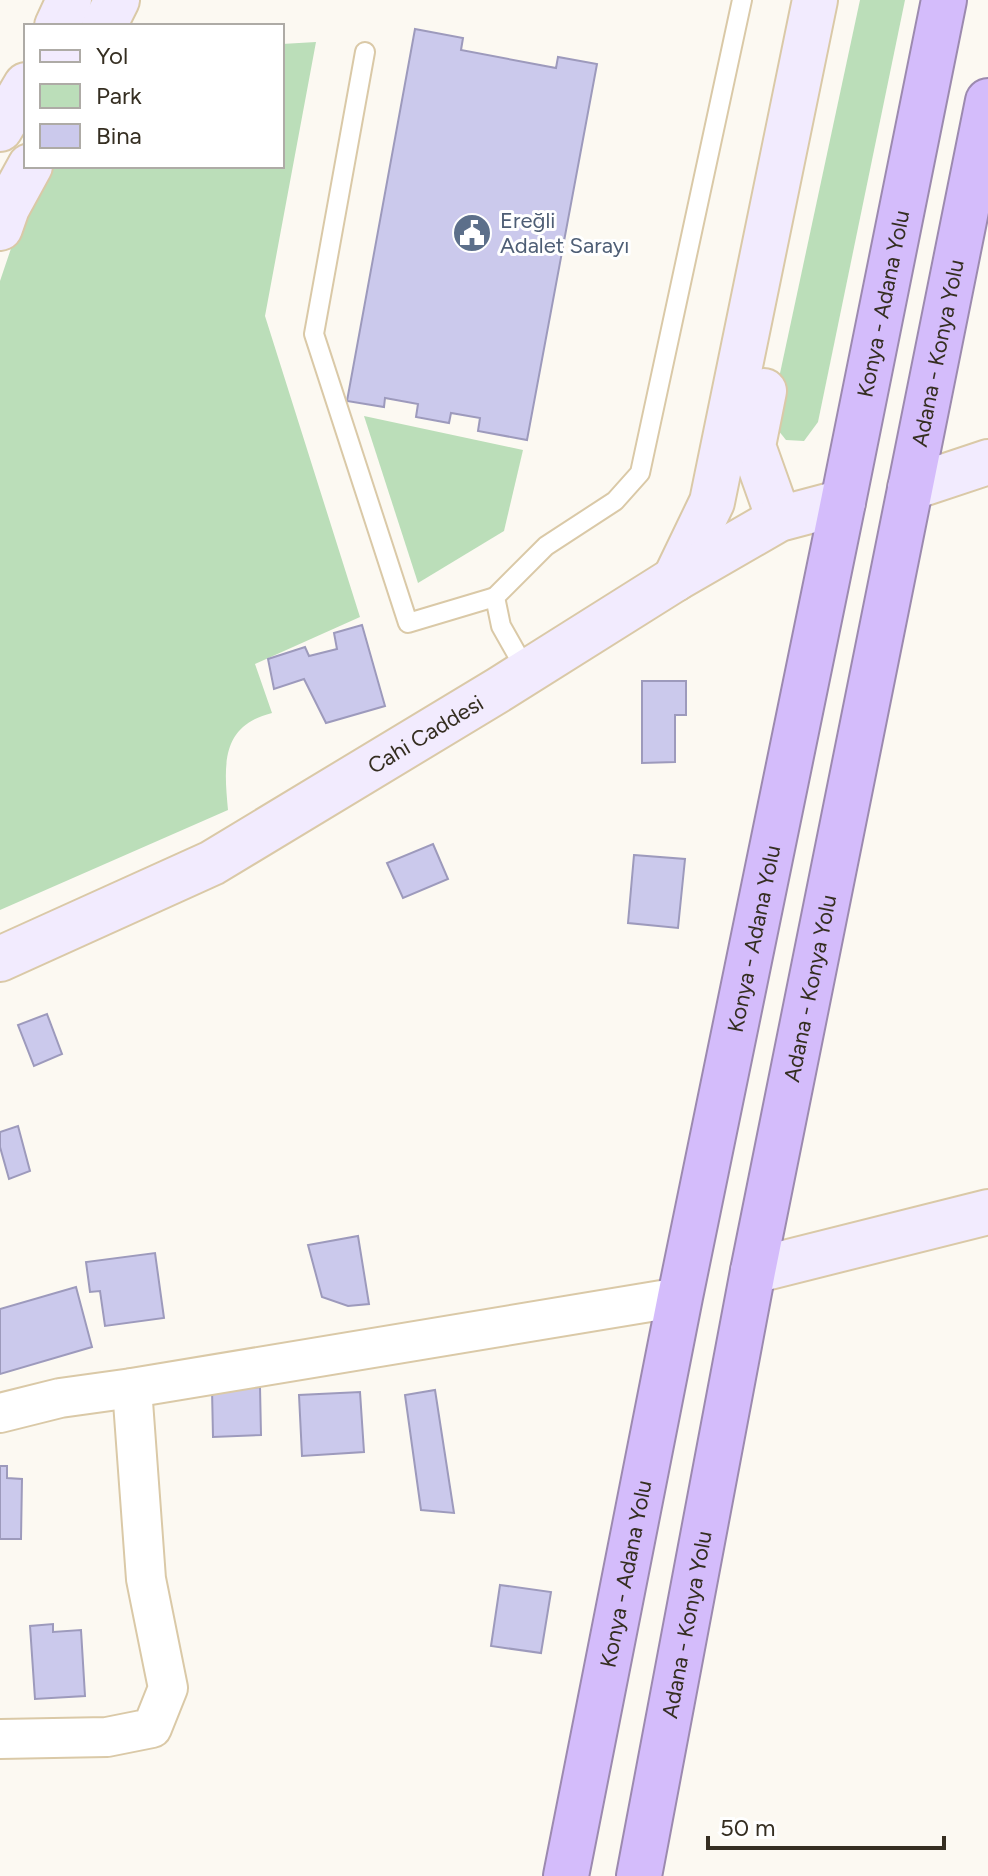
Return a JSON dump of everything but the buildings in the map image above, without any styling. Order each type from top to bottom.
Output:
[{"type":"highway","name":"Konya - Adana Yolu","points":[[566,1876],[680,1297],[944,0]]},
{"type":"highway","name":"Adana - Konya Yolu","points":[[639,1876],[753,1271],[988,101]]},
{"type":"highway","points":[[843,502],[910,488]]},
{"type":"main road","points":[[58,24],[69,0]]},
{"type":"main road","points":[[105,24],[117,0]]},
{"type":"main road","points":[[675,579],[712,502],[815,0]]},
{"type":"main road","points":[[779,519],[753,446],[806,171],[846,0]]},
{"type":"main road","points":[[0,129],[24,88]]},
{"type":"main road","points":[[0,228],[29,168]]},
{"type":"main road","points":[[910,488],[988,462]]},
{"type":"main road","name":"Cahi Caddesi","points":[[0,959],[212,863],[675,579],[779,519],[843,502]]},
{"type":"main road","points":[[753,1271],[988,1212]]},
{"type":"street","points":[[0,1413],[60,1398],[680,1297]]},
{"type":"street","points":[[0,1739],[107,1737],[152,1728],[168,1688],[146,1579],[132,1388]]},
{"type":"lane","points":[[365,52],[314,334],[408,623],[495,597],[546,546],[615,501],[640,473],[742,0]]},
{"type":"lane","points":[[495,597],[501,626],[527,672]]},
{"type":"green space","points":[[860,0],[905,0],[818,422],[804,441],[786,440],[770,420]]},
{"type":"green space","points":[[316,42],[265,316],[360,617],[255,664],[272,713],[255,719],[234,738],[226,763],[228,810],[0,910],[0,281],[23,213],[47,168],[284,168],[284,44]]},
{"type":"green space","points":[[364,416],[523,450],[504,531],[418,583]]},
{"type":"place","name":"Ereğli Adalet Sarayı","points":[[472,233]]}]
